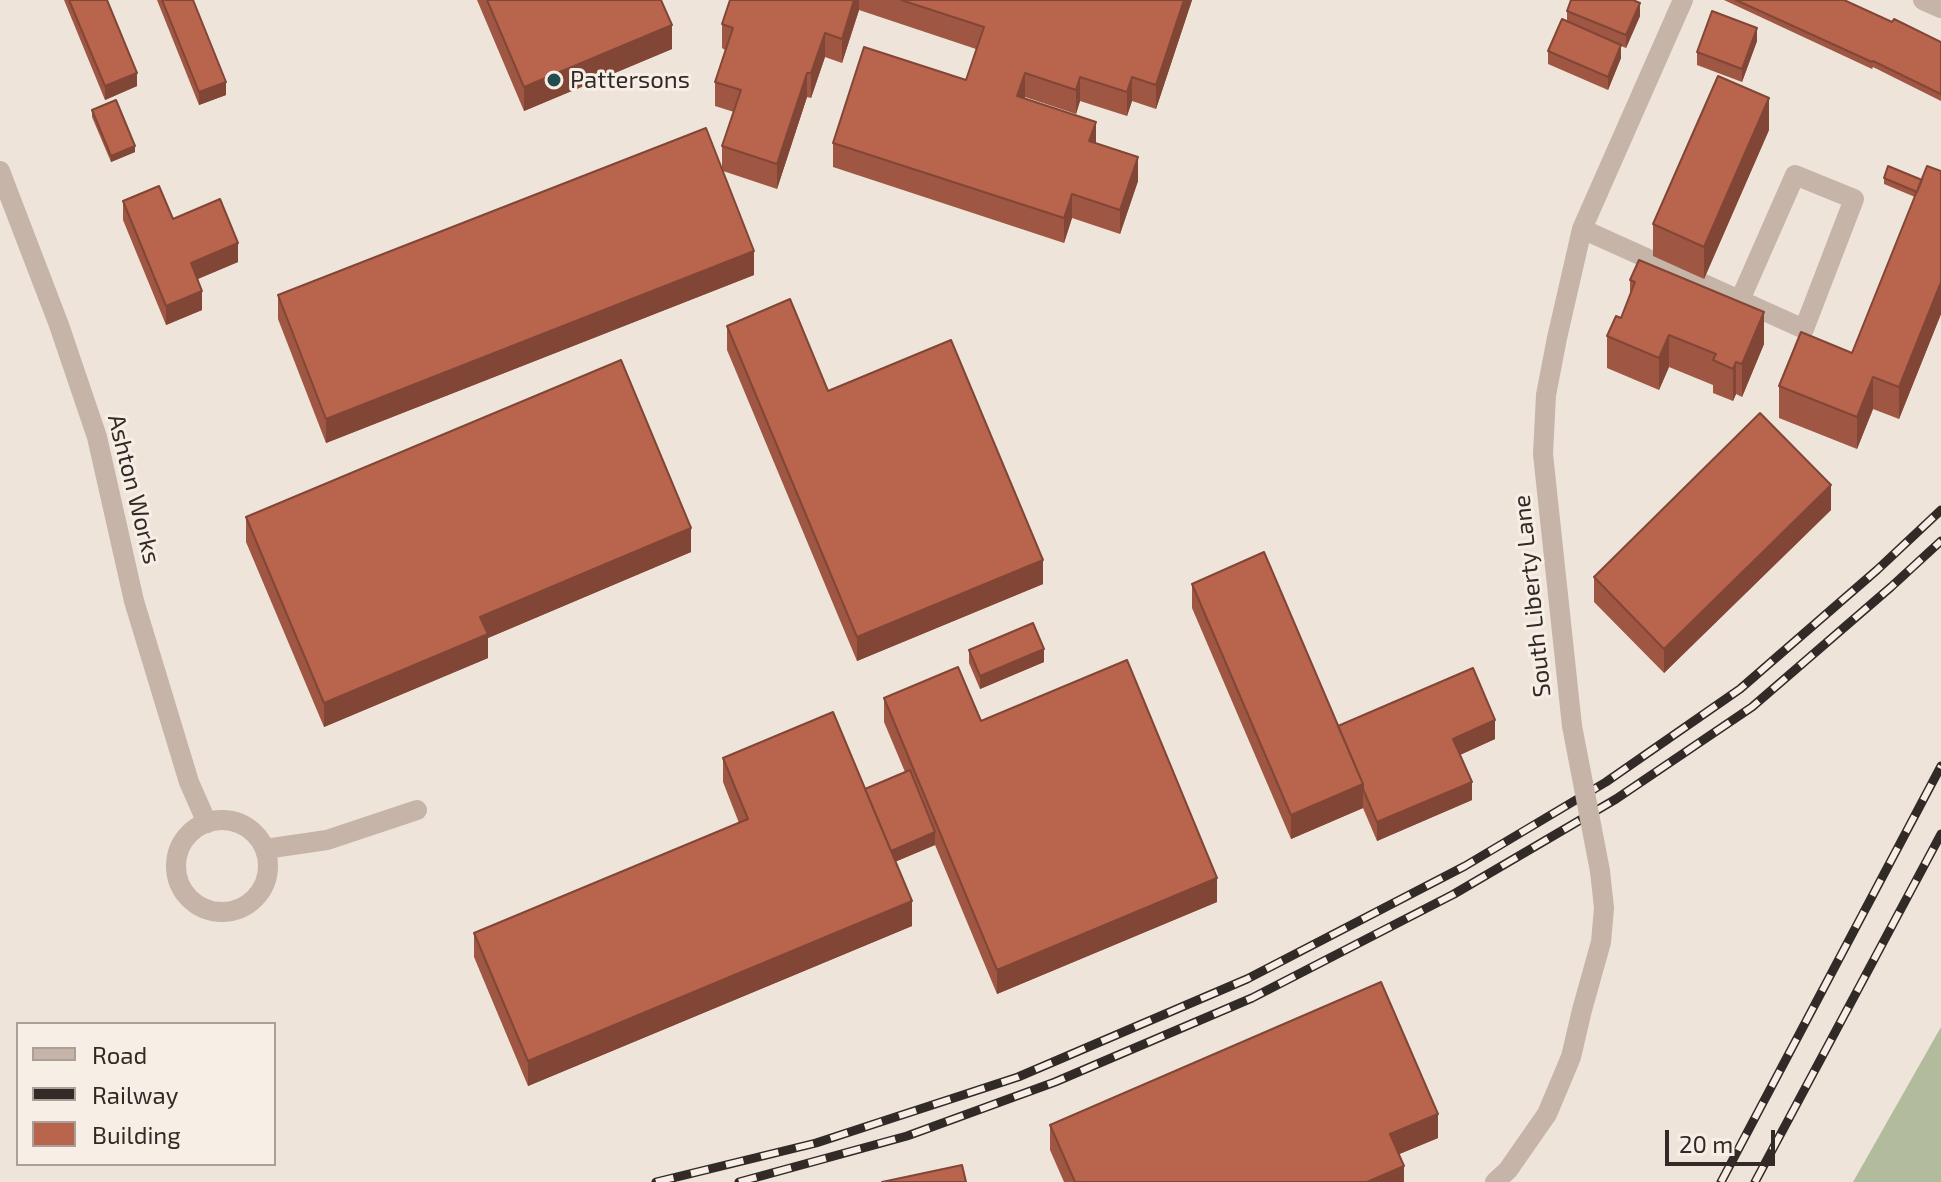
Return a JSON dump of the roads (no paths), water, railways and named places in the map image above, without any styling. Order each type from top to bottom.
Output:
[{"type":"street","name":"South Liberty Lane","points":[[1495,1182],[1508,1170],[1547,1114],[1571,1057],[1601,942],[1604,908],[1600,871],[1572,726],[1543,454],[1546,395],[1582,229],[1683,0]]},
{"type":"street","points":[[1923,0],[1941,8]]},
{"type":"street","name":"Ashton Works","points":[[0,171],[59,325],[97,437],[134,601],[189,782],[207,823]]},
{"type":"street","points":[[1582,229],[1804,329],[1854,199],[1795,175],[1740,300]]},
{"type":"street","points":[[265,849],[327,840],[417,810]]},
{"type":"street","points":[[229,820],[247,827],[262,841],[268,857],[269,873],[260,895],[244,908],[223,913],[207,910],[192,901],[180,887],[176,872],[181,845],[192,831],[207,823],[229,820]]},
{"type":"railway","points":[[656,1182],[816,1143],[1018,1077],[1247,979],[1465,866],[1606,782],[1740,689],[1941,510]]},
{"type":"railway","points":[[739,1182],[907,1136],[1055,1082],[1252,998],[1454,894],[1616,799],[1752,707],[1941,541]]},
{"type":"railway","points":[[1721,1182],[1941,766]]},
{"type":"railway","points":[[1755,1182],[1941,834]]},
{"type":"place","name":"Pattersons","points":[[554,80]]}]
